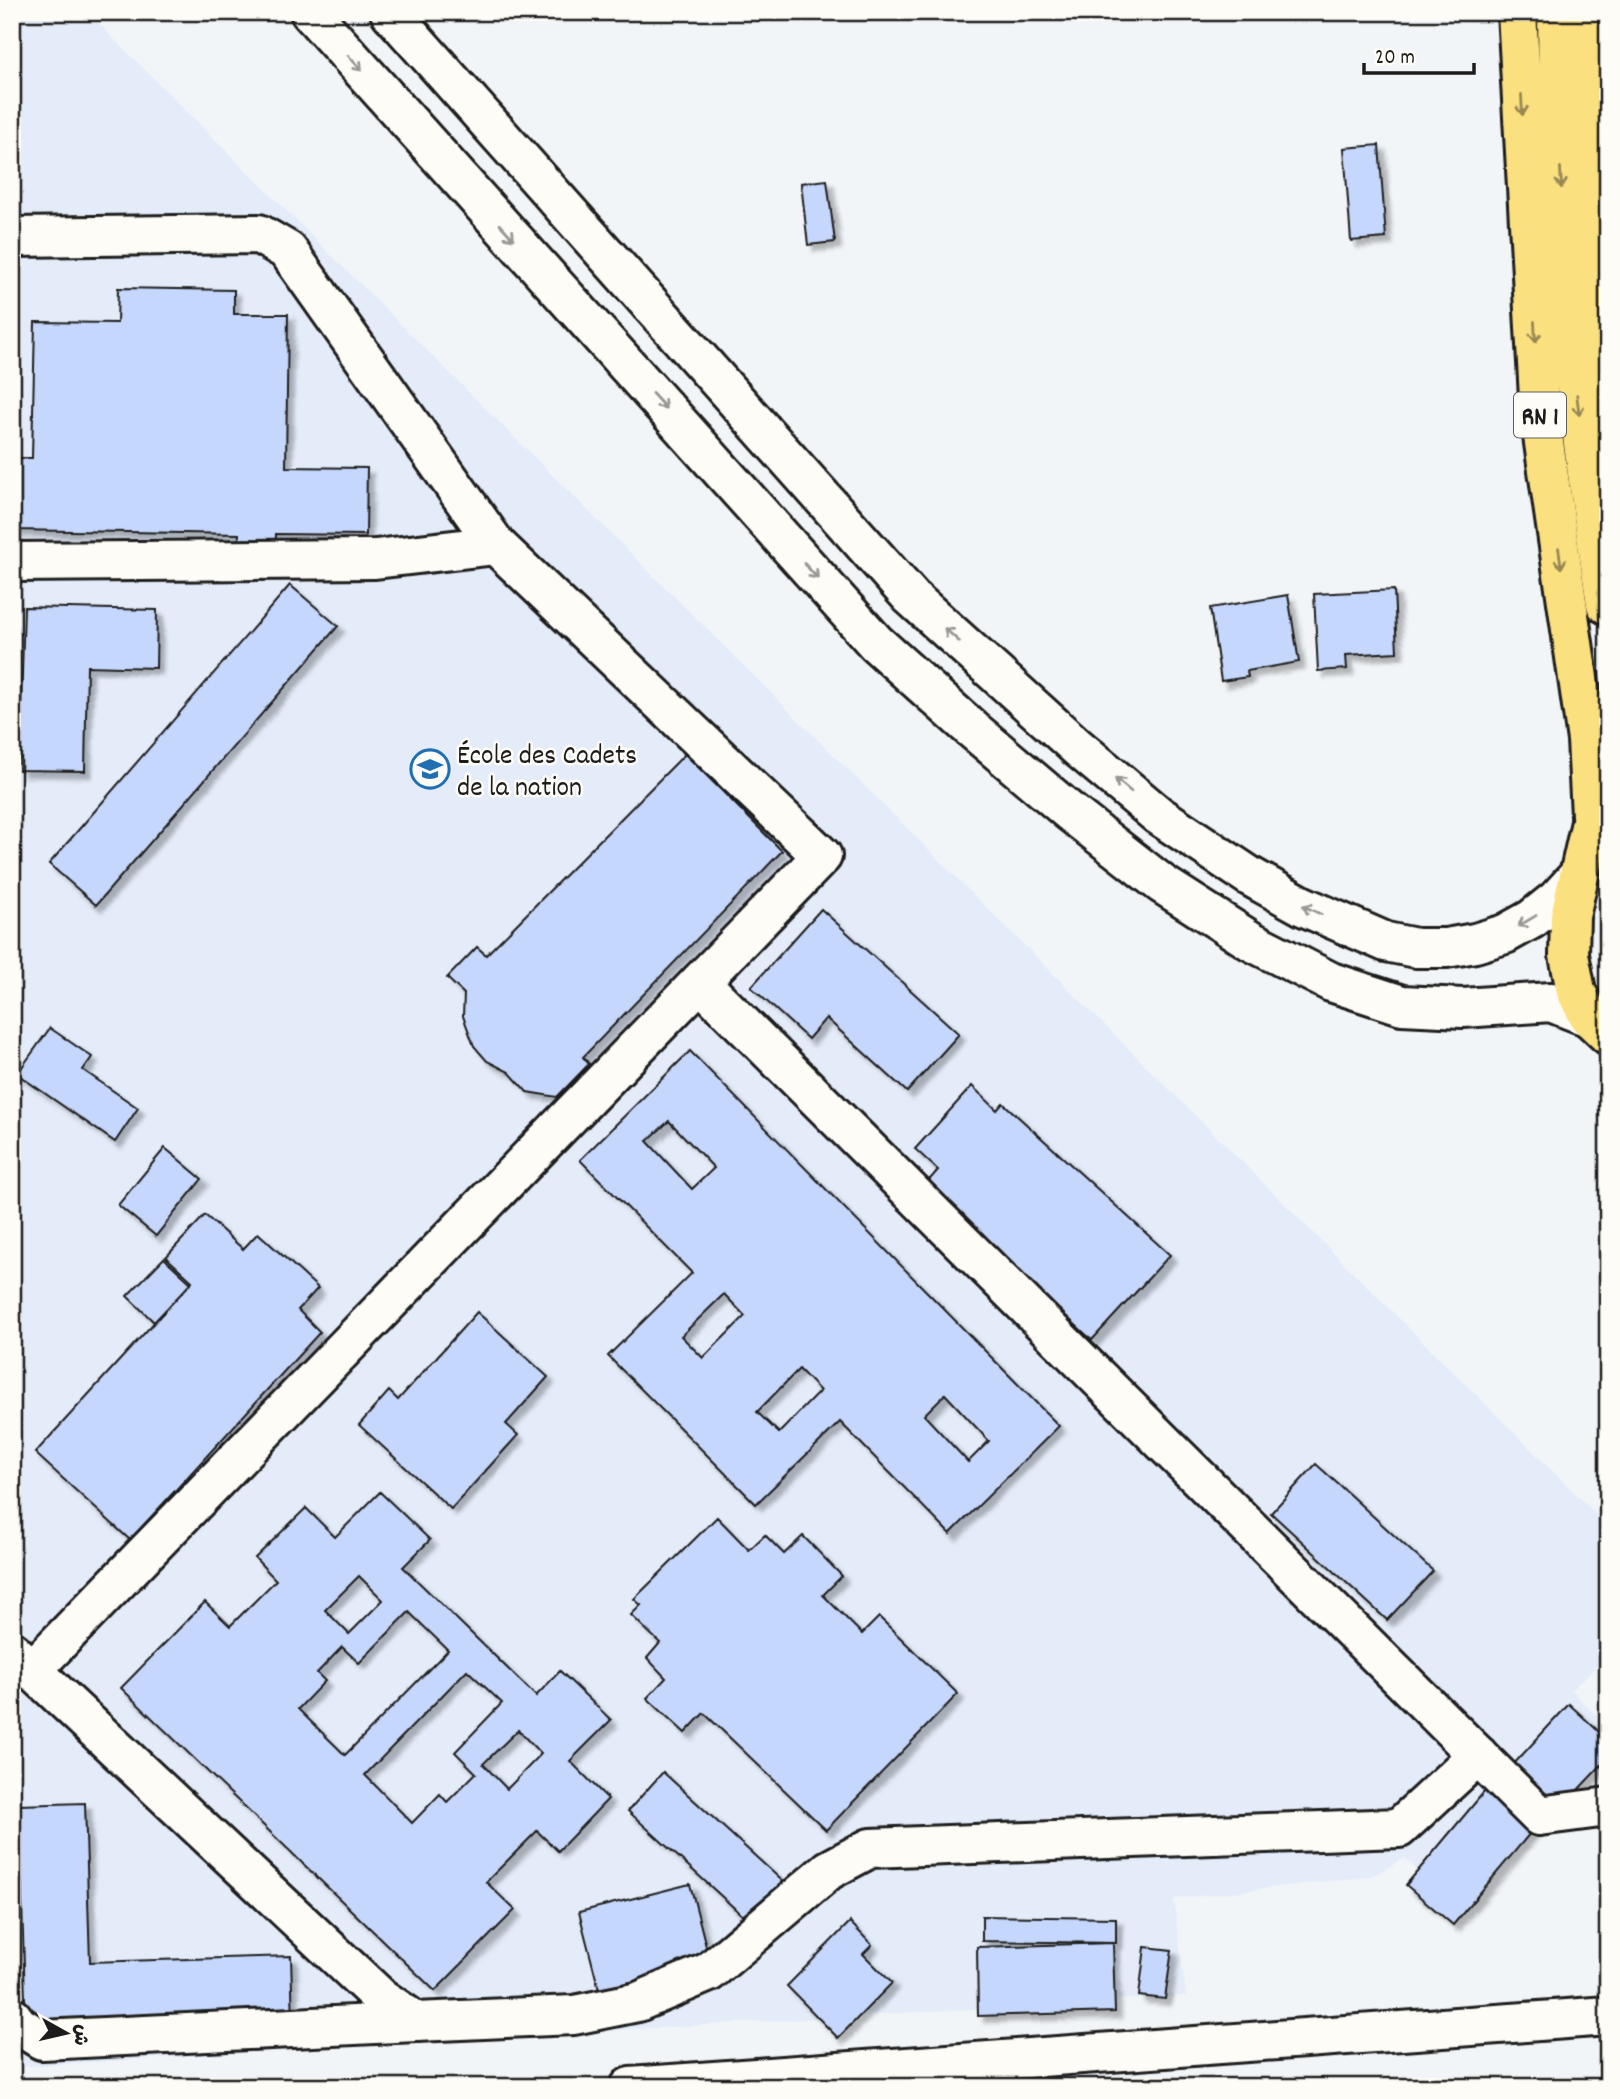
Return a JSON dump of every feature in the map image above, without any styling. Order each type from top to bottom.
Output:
[{"type":"main road","name":"RN 1","points":[[1517,12],[1540,415],[1587,740],[1591,816]]},
{"type":"main road","points":[[1557,12],[1563,245],[1585,458],[1606,604]]},
{"type":"main road","points":[[1589,12],[1592,182],[1608,403]]},
{"type":"main road","points":[[1599,1026],[1576,991],[1569,955],[1570,916],[1595,798],[1608,770]]},
{"type":"street","points":[[310,12],[876,643],[972,729],[1162,884],[1251,941],[1331,982],[1402,1005],[1463,1009],[1551,1002],[1599,1026]]},
{"type":"street","points":[[390,12],[911,597],[1077,747],[1158,815],[1241,871],[1303,906],[1385,942],[1416,947],[1446,948],[1505,934],[1549,906],[1578,876]]},
{"type":"street","points":[[12,237],[258,234],[288,251],[496,545],[822,856],[700,982],[23,1660],[381,1998],[416,2022]]},
{"type":"street","points":[[12,562],[375,559],[496,545]]},
{"type":"street","points":[[700,982],[1539,1816],[1608,1807]]},
{"type":"street","points":[[12,2017],[18,2025],[42,2040],[574,2015],[638,2002],[709,1972],[830,1870],[870,1848],[1399,1828],[1478,1755]]},
{"type":"street","points":[[630,2087],[1608,2017]]},
{"type":"shaded area","name":"École des Cadets de la nation","points":[[12,12],[87,12],[1608,1526],[1608,1656],[1571,1690],[1608,1728],[1608,1749],[1451,1903],[1405,1858],[1372,1876],[1174,1899],[1186,1996],[12,2067]]},
{"type":"building","points":[[1379,145],[1386,238],[1351,241],[1344,148]]},
{"type":"building","points":[[827,180],[835,242],[808,245],[801,183]]},
{"type":"building","points":[[118,288],[234,290],[234,314],[288,314],[286,467],[367,468],[366,535],[276,534],[275,556],[238,555],[239,534],[14,530],[16,458],[32,458],[35,322],[117,323]]},
{"type":"building","points":[[290,585],[338,626],[96,905],[49,864]]},
{"type":"building","points":[[1394,590],[1397,652],[1346,655],[1347,669],[1318,671],[1314,594]]},
{"type":"building","points":[[1288,595],[1299,662],[1247,671],[1248,677],[1221,681],[1210,608]]},
{"type":"building","points":[[24,607],[157,610],[156,668],[87,666],[85,771],[19,770]]},
{"type":"building","points":[[685,754],[782,851],[583,1057],[589,1064],[557,1097],[527,1092],[509,1072],[487,1061],[474,1046],[463,1016],[464,994],[447,978],[477,947],[486,955]]},
{"type":"building","points":[[821,909],[959,1034],[907,1092],[826,1018],[808,1039],[751,987]]},
{"type":"building","points":[[50,1028],[92,1057],[83,1070],[138,1108],[115,1142],[17,1074]]},
{"type":"building","points":[[690,1051],[1059,1426],[950,1534],[840,1422],[756,1504],[608,1356],[692,1273],[580,1160]],"holes":[[[669,1121],[714,1168],[692,1189],[647,1141]],[[724,1294],[745,1316],[703,1358],[681,1336]],[[799,1369],[820,1391],[779,1433],[757,1412]],[[945,1394],[989,1441],[968,1462],[924,1415]]]},
{"type":"building","points":[[972,1086],[997,1110],[1003,1103],[1170,1255],[1092,1340],[924,1186],[938,1170],[915,1149]]},
{"type":"building","points":[[165,1148],[202,1179],[156,1236],[118,1205]]},
{"type":"building","points":[[205,1215],[243,1249],[258,1233],[318,1288],[298,1310],[320,1332],[130,1540],[35,1453],[192,1281],[166,1257]]},
{"type":"building","points":[[164,1258],[191,1283],[154,1322],[127,1296]]},
{"type":"building","points":[[477,1312],[548,1377],[506,1424],[518,1435],[451,1509],[359,1425],[389,1391],[398,1400]]},
{"type":"building","points":[[1316,1464],[1433,1571],[1387,1620],[1271,1513]]},
{"type":"building","points":[[380,1492],[430,1540],[403,1567],[536,1696],[560,1671],[611,1720],[570,1761],[608,1799],[558,1851],[537,1831],[486,1882],[515,1910],[435,1991],[121,1688],[205,1602],[230,1626],[276,1580],[255,1558],[306,1508],[335,1537]],"holes":[[[359,1576],[383,1600],[349,1634],[325,1610]],[[409,1612],[448,1650],[345,1755],[298,1709],[325,1681],[317,1673],[342,1647],[359,1663]],[[467,1670],[502,1703],[455,1752],[476,1773],[447,1802],[440,1794],[412,1823],[365,1775]],[[518,1730],[541,1754],[507,1789],[483,1764]]]},
{"type":"building","points":[[717,1517],[749,1550],[765,1535],[784,1554],[803,1536],[842,1576],[823,1595],[862,1634],[879,1617],[958,1694],[826,1830],[704,1713],[685,1733],[647,1698],[666,1678],[647,1658],[660,1643],[631,1615],[641,1605],[634,1599]]},
{"type":"building","points":[[1569,1704],[1608,1740],[1608,1758],[1559,1810],[1512,1766]]},
{"type":"building","points":[[1505,1767],[1552,1807],[1453,1925],[1406,1885]]},
{"type":"building","points":[[663,1772],[789,1887],[754,1926],[628,1811]]},
{"type":"building","points":[[85,1803],[90,1962],[291,1956],[293,2022],[26,2031],[19,1805]]},
{"type":"building","points":[[690,1884],[710,1962],[599,1990],[579,1912]]},
{"type":"building","points":[[982,1916],[1116,1918],[1116,1943],[982,1941]]},
{"type":"building","points":[[850,1922],[872,1945],[863,1954],[892,1983],[838,2038],[787,1986]]},
{"type":"building","points":[[1113,1943],[1115,2012],[978,2016],[977,1947]]},
{"type":"building","points":[[1145,1947],[1172,1950],[1165,1999],[1139,1996]]},
{"type":"place","name":"École des Cadets de la nation","points":[[430,769]]}]
